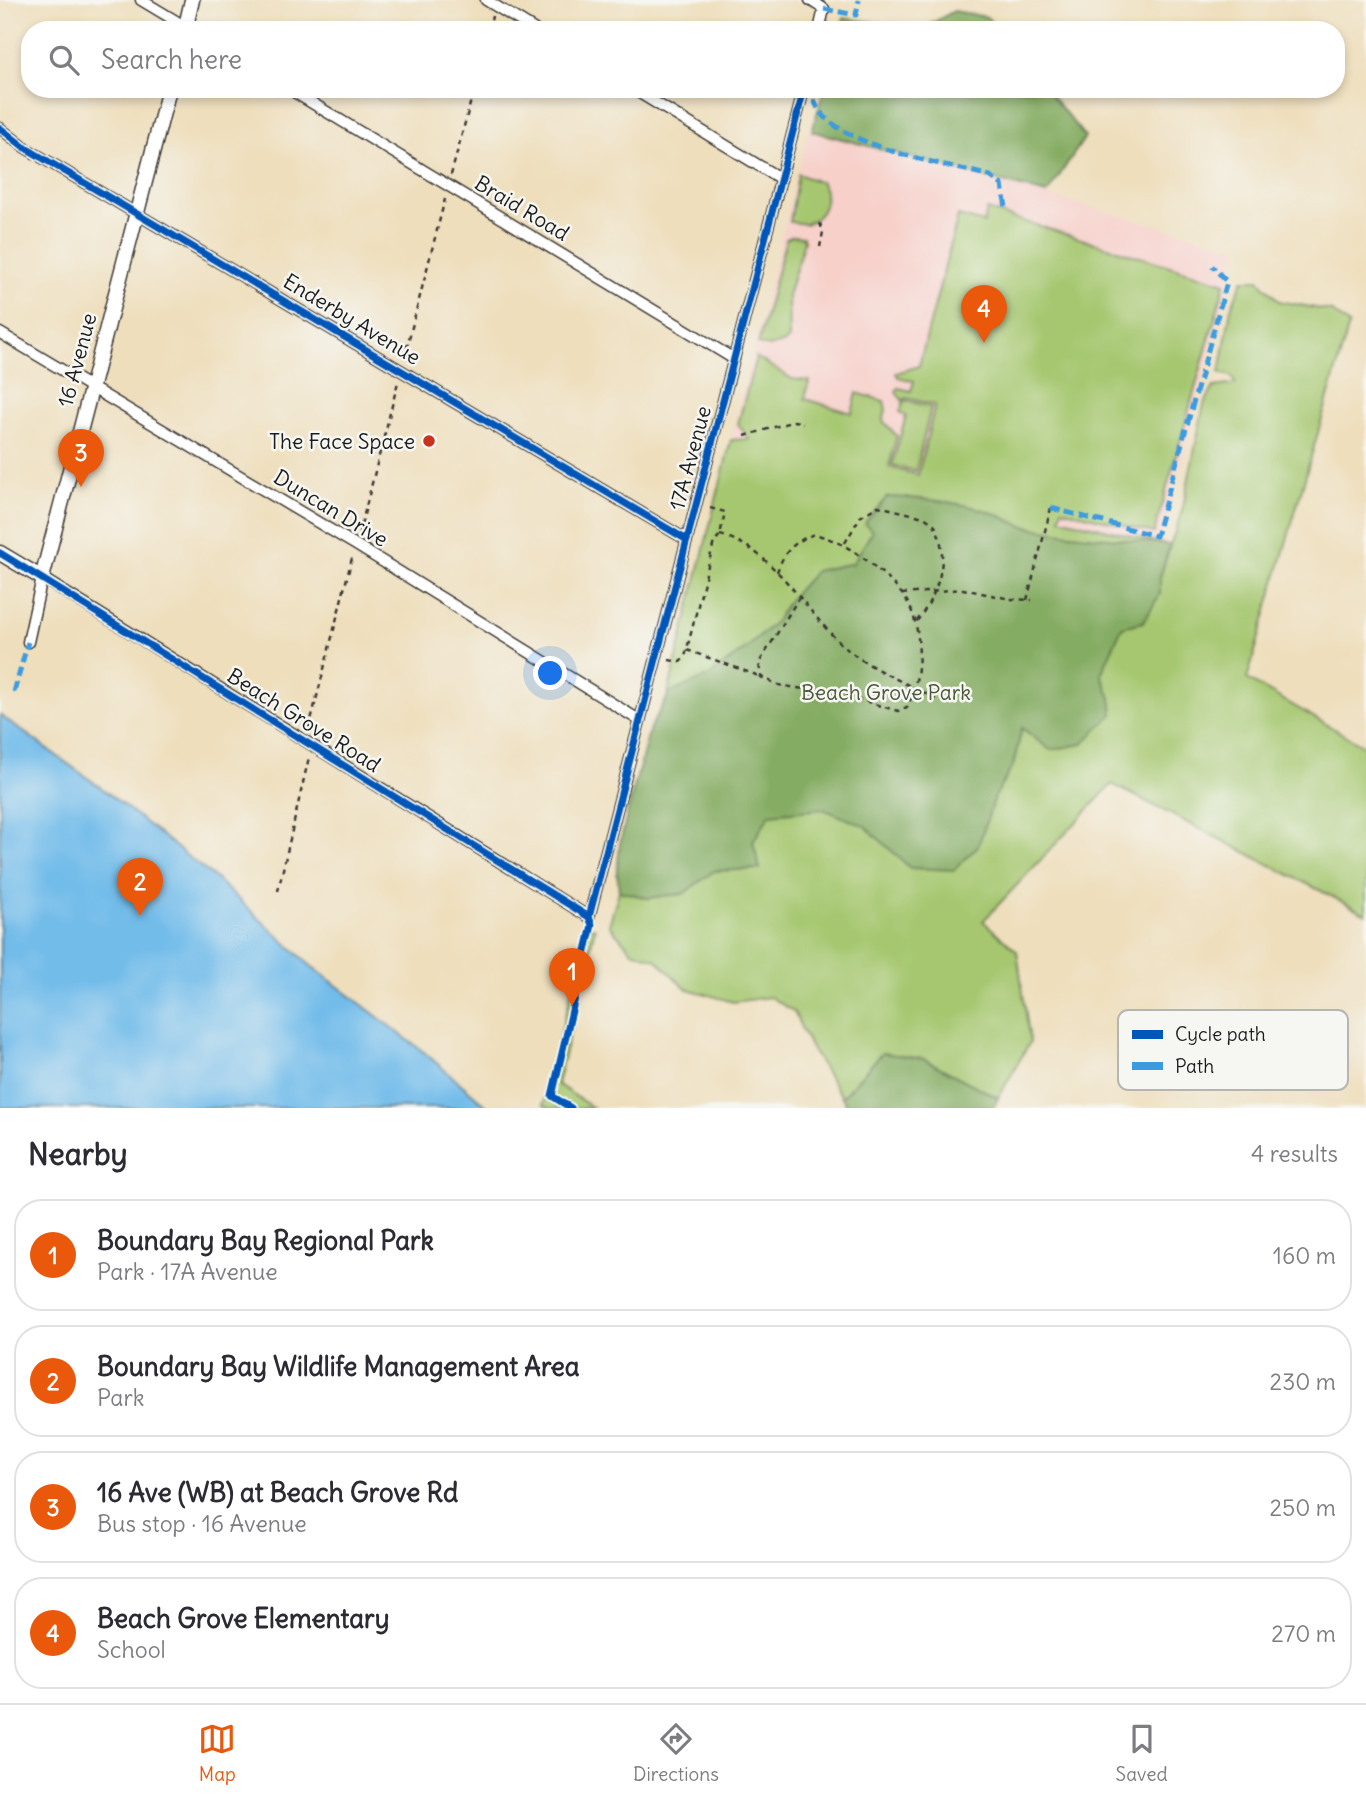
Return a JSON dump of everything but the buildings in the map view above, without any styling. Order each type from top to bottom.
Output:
[{"type":"street","points":[[141,0],[174,21]]},
{"type":"street","points":[[188,21],[192,0]]},
{"type":"street","points":[[486,0],[520,21]]},
{"type":"street","points":[[810,0],[824,9],[821,21]]},
{"type":"street","name":"16 Avenue","points":[[28,642],[42,578],[167,98]]},
{"type":"street","name":"Braid Road","points":[[304,98],[734,359]]},
{"type":"street","points":[[648,98],[781,179]]},
{"type":"street","name":"17A Avenue","points":[[589,917],[802,98]]},
{"type":"street","name":"Enderby Avenue","points":[[0,128],[24,146],[687,540]]},
{"type":"street","name":"Duncan Drive","points":[[0,333],[356,545],[639,720]]},
{"type":"street","name":"Beach Grove Road","points":[[0,553],[589,917]]},
{"type":"path","points":[[278,891],[310,754],[305,741],[472,98]]},
{"type":"path","points":[[820,223],[823,232],[820,247]]},
{"type":"path","points":[[744,436],[794,421],[803,423]]},
{"type":"path","points":[[656,658],[680,662],[687,650],[715,542],[720,535],[725,512],[696,505]]},
{"type":"path","points":[[845,545],[860,517],[872,509],[885,507],[924,517],[934,524],[940,543],[941,574],[936,589],[916,622]]},
{"type":"path","points":[[1027,600],[1051,508],[1048,507]]},
{"type":"path","points":[[687,650],[779,685],[851,697],[898,711],[906,707],[917,677],[916,622],[902,594],[845,545],[814,534],[791,546],[782,557],[777,572]]},
{"type":"path","points":[[720,535],[733,538],[777,572],[838,641],[853,653],[939,701]]},
{"type":"path","points":[[902,594],[936,589],[963,589],[1032,600]]},
{"type":"path","points":[[761,677],[759,663],[800,596]]},
{"type":"shaded area","points":[[808,131],[1238,247],[1160,543],[747,439],[731,440]]},
{"type":"green space","points":[[954,11],[987,17],[990,21],[936,21]]},
{"type":"green space","points":[[844,18],[868,21],[843,21]]},
{"type":"green space","points":[[821,98],[1053,98],[1085,137],[1047,194],[812,131]]},
{"type":"green space","points":[[798,174],[822,183],[825,195],[821,212],[806,224],[790,222]]},
{"type":"green space","points":[[987,210],[1225,283],[1154,533],[1062,509],[1060,518],[1160,543],[1141,622],[1160,594],[1160,577],[1183,507],[1204,404],[1214,387],[1236,384],[1231,376],[1220,373],[1231,308],[1243,280],[1259,280],[1279,301],[1331,311],[1349,325],[1247,679],[1366,747],[1366,914],[1112,784],[983,921],[1017,951],[1030,1042],[998,1098],[924,1060],[882,1053],[842,1097],[810,1047],[794,1012],[770,997],[733,1002],[685,988],[656,959],[632,951],[609,925],[619,891],[648,898],[626,862],[731,440],[749,439],[738,424],[756,357],[792,379],[809,381],[805,399],[852,413],[857,393],[884,401],[886,410],[883,421],[897,436],[889,467],[918,475],[935,405],[907,398],[902,400],[896,392],[898,388],[911,391],[914,381],[898,377],[896,373],[919,366],[958,216],[984,223]]},
{"type":"green space","points":[[793,236],[803,237],[804,241],[788,296],[789,338],[786,342],[769,347],[758,344],[786,239]]},
{"type":"green space","points":[[904,400],[931,407],[916,471],[892,465],[906,416],[900,412]]},
{"type":"green space","name":"Beach Grove Park","points":[[887,497],[960,504],[1042,530],[1170,545],[1160,577],[1160,594],[1143,622],[1122,627],[1101,674],[1111,698],[1113,714],[1082,744],[1050,750],[1022,728],[1013,766],[996,794],[978,846],[954,870],[910,868],[865,826],[823,809],[770,814],[753,842],[760,869],[714,871],[683,894],[648,898],[619,891],[617,871],[620,843],[631,799],[650,728],[670,693],[709,676],[748,647],[776,621],[789,600],[815,571],[853,563],[872,532],[865,523]]},
{"type":"green space","points":[[588,926],[595,928],[557,1084],[593,1108],[549,1108],[543,1105]]},
{"type":"green space","points":[[882,1053],[924,1059],[998,1098],[993,1108],[848,1108],[842,1097]]},
{"type":"water","points":[[0,715],[103,789],[216,879],[310,965],[425,1053],[489,1108],[0,1108]]},
{"type":"marked path","points":[[824,9],[856,15],[859,0]]},
{"type":"marked path","points":[[814,99],[823,115],[841,129],[864,141],[919,159],[990,176],[1002,185],[1006,207]]},
{"type":"marked path","points":[[1051,508],[1156,536],[1227,282],[1212,266]]},
{"type":"marked path","points":[[14,692],[28,642]]},
{"type":"cycle path","points":[[571,1108],[552,1096],[592,925],[589,917],[802,98]]},
{"type":"cycle path","points":[[0,128],[24,147],[687,540]]},
{"type":"cycle path","points":[[0,553],[589,917]]},
{"type":"place","name":"Beach Grove Elementary","points":[[984,343]]},
{"type":"place","name":"The Face Space","points":[[429,441]]},
{"type":"place","name":"16 Ave (WB) at Beach Grove Rd","points":[[81,487]]},
{"type":"place","name":"Boundary Bay Wildlife Management Area","points":[[140,916]]},
{"type":"place","name":"Boundary Bay Regional Park","points":[[572,1006]]}]
